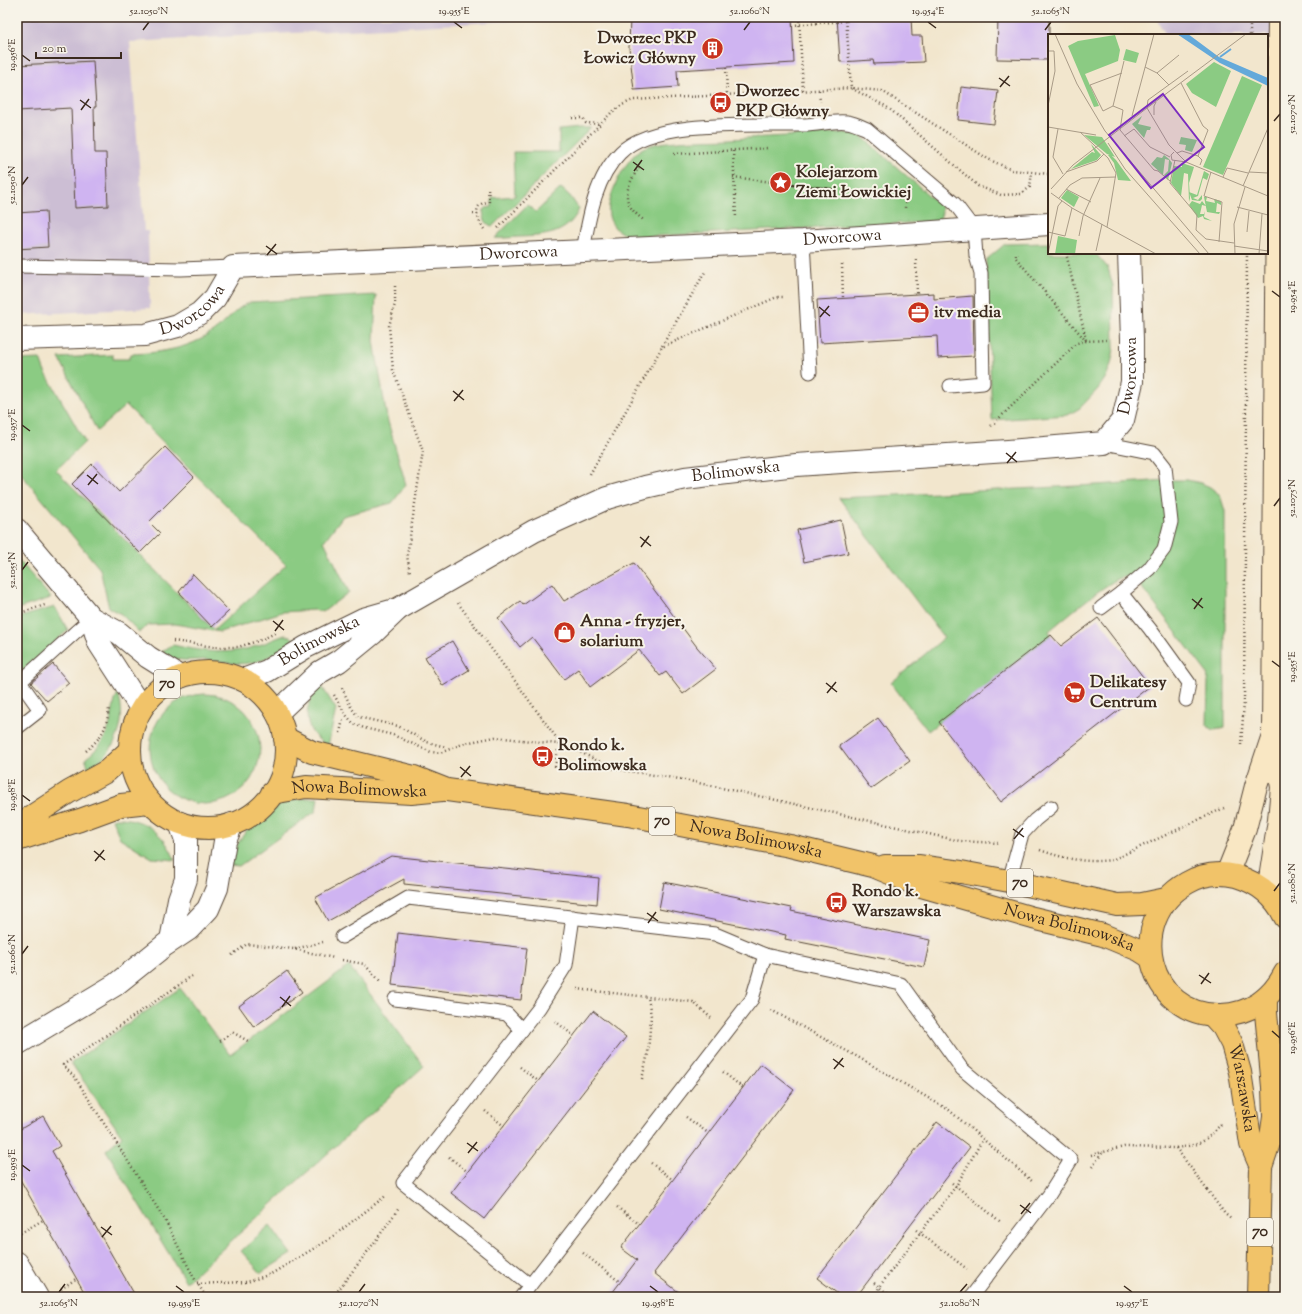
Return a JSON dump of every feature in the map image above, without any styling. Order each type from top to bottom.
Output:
[{"type":"main road","name":"70","points":[[201,672],[222,673],[242,680],[256,688],[277,713],[285,738],[285,757],[281,776],[272,793],[255,812],[232,824],[197,827],[180,823],[158,810],[149,802],[138,786],[132,769],[130,750],[131,736],[135,721],[141,708],[158,690],[180,677],[201,672]]},
{"type":"main road","name":"Nowa Bolimowska","points":[[285,738],[312,752],[414,777],[448,790]]},
{"type":"main road","points":[[17,826],[69,792],[107,771],[130,750]]},
{"type":"main road","name":"Nowa Bolimowska","points":[[272,793],[306,787],[411,793],[448,790],[628,814],[790,846],[873,866],[921,886],[1033,918],[1103,935],[1139,950],[1150,957]]},
{"type":"main road","points":[[17,840],[121,805],[149,802]]},
{"type":"main road","name":"Nowa Bolimowska","points":[[873,866],[918,866],[1009,881],[1117,905],[1142,904],[1166,899]]},
{"type":"main road","name":"70","points":[[1285,917],[1280,906],[1268,892],[1249,880],[1227,874],[1210,874],[1193,879],[1178,888],[1166,899],[1155,917],[1150,937],[1150,957],[1155,974],[1165,990],[1178,1002],[1194,1011],[1212,1015],[1231,1015],[1250,1009],[1266,998],[1277,987],[1285,973]]},
{"type":"main road","name":"Warszawska","points":[[1258,1297],[1261,1167],[1271,1136],[1274,1117],[1266,998]]},
{"type":"main road","name":"Warszawska","points":[[1212,1015],[1223,1028],[1232,1044],[1240,1072],[1251,1144],[1261,1167]]},
{"type":"street","points":[[1268,892],[1279,820],[1282,787],[1273,735],[1279,17]]},
{"type":"street","name":"Dworcowa","points":[[17,339],[145,335],[178,326],[200,313],[215,298],[233,267],[803,241],[1048,224]]},
{"type":"street","name":"Dworcowa","points":[[1104,443],[1123,420],[1132,382],[1129,254]]},
{"type":"street","name":"Bolimowska","points":[[242,680],[267,671],[306,647],[363,619],[398,609],[534,531],[607,498],[645,486],[685,478],[796,465],[1104,443]]},
{"type":"street","points":[[17,530],[91,618],[119,633],[148,657],[180,677]]},
{"type":"street","name":"Bolimowska","points":[[277,713],[320,672],[339,661],[372,634],[398,609]]},
{"type":"street","points":[[91,618],[99,643],[141,708]]},
{"type":"street","points":[[1227,874],[1245,828],[1256,786],[1273,735]]},
{"type":"street","points":[[171,940],[179,899],[186,879],[186,840],[180,823]]},
{"type":"street","points":[[17,1044],[115,985],[171,940],[189,929],[208,909],[217,888],[225,841],[232,824]]},
{"type":"street","points":[[17,1263],[37,1297]]},
{"type":"lane","points":[[583,251],[593,208],[603,176],[610,164],[623,149],[638,139],[661,132],[726,125],[806,125],[846,121],[857,124],[867,129],[955,204],[974,229],[976,256],[981,273],[983,383],[950,386]]},
{"type":"lane","points":[[803,241],[810,372]]},
{"type":"lane","points":[[17,266],[181,269],[233,267]]},
{"type":"lane","points":[[1101,608],[1121,594],[1150,569],[1164,549],[1171,522],[1165,467],[1154,453],[1104,443]]},
{"type":"lane","points":[[1121,594],[1150,629],[1189,683],[1186,700]]},
{"type":"lane","points":[[17,728],[40,710],[20,682],[91,618]]},
{"type":"lane","points":[[1009,881],[1020,846],[1022,834],[1035,820],[1051,807]]},
{"type":"lane","points":[[342,937],[408,898],[715,934],[765,955],[901,984],[962,1069],[1071,1160],[1049,1195],[971,1297]]},
{"type":"lane","points":[[530,1285],[407,1186],[539,1008],[566,965],[573,917]]},
{"type":"lane","points":[[521,1297],[752,999],[765,955]]},
{"type":"lane","points":[[396,1000],[507,1014],[522,1030]]},
{"type":"path","points":[[799,17],[803,91]]},
{"type":"path","points":[[846,17],[851,88],[892,111],[978,186],[1001,195],[1020,194],[1030,187],[1032,172]]},
{"type":"path","points":[[1250,17],[1250,34]]},
{"type":"path","points":[[792,25],[846,22]]},
{"type":"path","points":[[726,68],[727,95]]},
{"type":"path","points":[[494,232],[601,124],[586,123],[583,118],[572,118]]},
{"type":"path","points":[[671,154],[771,148]]},
{"type":"path","points":[[733,151],[736,218]]},
{"type":"path","points":[[642,162],[628,186],[626,201],[633,212],[645,221],[652,222]]},
{"type":"path","points":[[734,177],[780,183]]},
{"type":"path","points":[[900,210],[905,209],[906,198],[904,185]]},
{"type":"path","points":[[488,188],[489,202],[484,202],[479,205],[477,210],[479,222],[484,229],[489,232]]},
{"type":"path","points":[[473,214],[478,214]]},
{"type":"path","points":[[728,218],[744,217]]},
{"type":"path","points":[[1016,254],[1016,258],[1086,341]]},
{"type":"path","points":[[1066,254],[1086,341]]},
{"type":"path","points":[[1240,752],[1244,702],[1247,254]]},
{"type":"path","points":[[916,260],[917,294]]},
{"type":"path","points":[[842,264],[843,299]]},
{"type":"path","points":[[590,474],[705,272]]},
{"type":"path","points":[[395,286],[395,304],[389,326],[393,370],[423,451],[407,556],[410,572]]},
{"type":"path","points":[[662,346],[778,297],[805,296]]},
{"type":"path","points":[[991,426],[1077,343],[1086,341],[1132,339]]},
{"type":"path","points":[[456,599],[558,740]]},
{"type":"path","points":[[17,614],[50,603]]},
{"type":"path","points":[[148,657],[169,641],[179,641],[216,648],[238,647],[261,640],[283,630],[290,630],[296,633],[306,647]]},
{"type":"path","points":[[320,672],[346,715],[354,724],[364,728],[394,735],[431,752],[440,753],[465,742],[495,737],[565,745],[615,769],[709,785],[960,841],[1004,843],[1035,848],[1060,858],[1097,862],[1112,860],[1222,808],[1228,808]]},
{"type":"path","points":[[85,752],[96,743],[103,732],[108,718],[113,690],[124,680]]},
{"type":"path","points":[[341,687],[354,713],[361,718],[398,726],[427,742],[446,746]]},
{"type":"path","points":[[349,711],[351,707]]},
{"type":"path","points":[[555,767],[558,749]]},
{"type":"path","points":[[294,949],[342,937]]},
{"type":"path","points":[[232,955],[247,944],[294,949],[364,964],[396,1000]]},
{"type":"path","points":[[192,976],[63,1066],[76,1079],[165,1220],[197,1284],[206,1297]]},
{"type":"path","points":[[553,986],[693,1002],[727,1031]]},
{"type":"path","points":[[642,1079],[648,1053],[651,1016],[648,997]]},
{"type":"path","points":[[752,999],[856,1056],[948,1110],[1049,1195]]},
{"type":"path","points":[[220,1041],[232,1032],[248,1041]]},
{"type":"path","points":[[706,1059],[743,1088]]},
{"type":"path","points":[[670,1104],[708,1133]]},
{"type":"path","points":[[1089,1171],[1103,1152],[1124,1147],[1176,1148],[1197,1145],[1209,1138],[1224,1121]]},
{"type":"path","points":[[876,1297],[879,1287],[956,1186],[984,1139]]},
{"type":"path","points":[[1176,1148],[1225,1214],[1231,1219]]},
{"type":"path","points":[[635,1150],[672,1180]]},
{"type":"path","points":[[17,1168],[22,1165]]},
{"type":"path","points":[[952,1183],[1018,1236]]},
{"type":"path","points":[[197,1284],[247,1282],[271,1274],[328,1240],[407,1186]]},
{"type":"path","points":[[332,1297],[374,1244],[407,1186]]},
{"type":"path","points":[[600,1195],[639,1224]]},
{"type":"path","points":[[17,1235],[43,1220]]},
{"type":"path","points":[[916,1230],[983,1282]]},
{"type":"path","points":[[566,1240],[620,1282]]},
{"type":"path","points":[[874,1283],[892,1297]]},
{"type":"shaded area","points":[[17,17],[584,17],[130,42],[144,231],[148,231],[150,308],[17,315]]},
{"type":"shaded area","points":[[1155,17],[1285,17],[1285,61],[1268,61],[1268,34],[1165,34]]},
{"type":"green space","points":[[591,128],[495,224],[492,226],[488,224],[484,218],[483,211],[486,208],[492,207],[492,198],[515,196],[513,152],[559,152],[559,130]]},
{"type":"green space","points":[[851,133],[861,136],[941,206],[942,212],[940,219],[926,222],[635,237],[622,233],[615,228],[610,221],[610,199],[618,178],[630,159],[637,152],[651,145],[685,140],[739,139]]},
{"type":"green space","points":[[561,188],[570,196],[579,209],[569,224],[562,229],[546,235],[495,238],[527,205],[536,212]]},
{"type":"green space","points":[[1048,243],[1048,254],[1096,254],[1108,268],[1113,286],[1114,349],[1111,364],[1106,377],[1098,389],[1080,408],[1068,415],[992,420],[986,260],[1005,244]]},
{"type":"green space","points":[[376,295],[374,341],[387,418],[406,485],[392,503],[343,516],[324,541],[349,592],[323,612],[314,610],[282,612],[220,632],[175,624],[149,625],[139,632],[121,614],[109,608],[100,569],[17,469],[17,360],[40,359],[44,370],[85,442],[56,470],[214,630],[286,565],[126,405],[97,431],[59,358],[113,355],[113,359],[129,359],[131,354],[165,351],[188,345],[209,335],[237,310],[245,304],[251,302]]},
{"type":"green space","points":[[1187,480],[1201,483],[1210,487],[1220,495],[1225,511],[1225,728],[1214,730],[1207,726],[1207,673],[1140,585],[1124,577],[1108,584],[1086,601],[1049,631],[1051,635],[928,731],[891,683],[944,638],[839,498]]},
{"type":"green space","points":[[17,558],[51,598],[17,609]]},
{"type":"green space","points":[[55,607],[68,630],[17,676],[17,618]]},
{"type":"green space","points":[[285,635],[290,636],[296,641],[266,658],[243,664],[209,660],[179,660],[167,656],[162,652],[173,645],[192,649],[221,652],[240,650],[259,645]]},
{"type":"green space","points":[[321,685],[336,709],[328,746],[313,734],[307,718],[310,701],[314,693]]},
{"type":"green space","points":[[118,693],[121,704],[121,715],[117,736],[113,746],[106,754],[89,768],[85,759],[94,752],[107,734]]},
{"type":"green space","points":[[205,694],[226,698],[236,703],[244,710],[251,718],[256,728],[260,749],[256,770],[251,780],[244,788],[236,795],[226,800],[205,804],[184,800],[174,795],[166,788],[159,780],[154,770],[150,749],[154,728],[159,718],[166,710],[174,703],[184,698]]},
{"type":"green space","points":[[318,798],[316,811],[239,866],[230,865],[240,840],[254,824],[284,802]]},
{"type":"green space","points":[[112,819],[135,820],[152,829],[165,842],[175,860],[152,858],[120,838]]},
{"type":"green space","points":[[349,966],[424,1066],[186,1282],[106,1150],[122,1136],[71,1063],[180,988],[230,1055]]},
{"type":"green space","points":[[270,1225],[291,1254],[261,1273],[241,1251]]},
{"type":"building","name":"Dworzec PKP Łowicz Główny","points":[[630,17],[792,17],[794,63],[677,70],[678,87],[634,90],[629,48]]},
{"type":"building","points":[[837,17],[911,17],[912,36],[922,36],[924,62],[874,64],[873,60],[840,62]]},
{"type":"building","points":[[998,17],[1049,17],[1048,60],[997,59]]},
{"type":"building","points":[[93,61],[96,107],[94,107],[95,153],[106,153],[108,206],[75,208],[71,108],[17,111],[17,65]]},
{"type":"building","points":[[961,87],[998,91],[994,124],[958,120]]},
{"type":"building","points":[[46,211],[48,247],[17,249],[17,213]]},
{"type":"building","points":[[934,293],[934,299],[973,296],[974,356],[938,358],[937,336],[820,343],[817,300]]},
{"type":"building","points":[[165,447],[194,477],[149,522],[160,533],[140,553],[72,484],[92,464],[119,492]]},
{"type":"building","points":[[841,520],[848,553],[804,562],[797,530]]},
{"type":"building","points":[[634,563],[697,647],[716,669],[683,694],[666,672],[660,676],[639,650],[590,687],[578,669],[564,679],[532,637],[520,647],[498,618],[520,601],[523,605],[552,584],[564,601]]},
{"type":"building","points":[[193,574],[229,611],[212,627],[179,592]]},
{"type":"building","points":[[1098,618],[1150,686],[1001,802],[939,722],[1051,635],[1061,646]]},
{"type":"building","points":[[452,641],[469,670],[443,686],[425,657]]},
{"type":"building","points":[[53,664],[69,683],[47,701],[31,683]]},
{"type":"building","points":[[878,718],[910,761],[871,789],[839,746]]},
{"type":"building","points":[[391,856],[599,878],[597,904],[404,884],[404,879],[328,921],[315,898]]},
{"type":"building","points":[[664,882],[792,908],[791,911],[930,940],[924,967],[785,939],[786,935],[659,909]]},
{"type":"building","points":[[398,933],[527,948],[521,1000],[392,985]]},
{"type":"building","points":[[287,971],[302,992],[254,1027],[239,1006]]},
{"type":"building","points":[[593,1011],[626,1037],[484,1219],[451,1193]]},
{"type":"building","points":[[761,1064],[794,1090],[654,1273],[685,1297],[609,1297],[637,1260],[621,1248]]},
{"type":"building","points":[[43,1116],[60,1146],[52,1151],[136,1297],[87,1297],[17,1174],[17,1131]]},
{"type":"building","points":[[937,1122],[970,1147],[856,1297],[842,1297],[817,1278]]},
{"type":"railway","points":[[17,19],[48,17]]},
{"type":"railway","points":[[780,183],[836,190]]},
{"type":"place","name":"Dworzec PKP Łowicz Główny","points":[[712,49]]},
{"type":"place","name":"Dworzec PKP Główny","points":[[721,102]]},
{"type":"place","name":"Kolejarzom Ziemi Łowickiej","points":[[780,183]]},
{"type":"place","name":"itv media","points":[[918,313]]},
{"type":"place","name":"Anna - fryzjer, solarium","points":[[565,632]]},
{"type":"place","name":"Delikatesy Centrum","points":[[1075,693]]},
{"type":"place","name":"Rondo k. Bolimowska","points":[[543,756]]},
{"type":"place","name":"Rondo k. Warszawska","points":[[836,902]]}]
